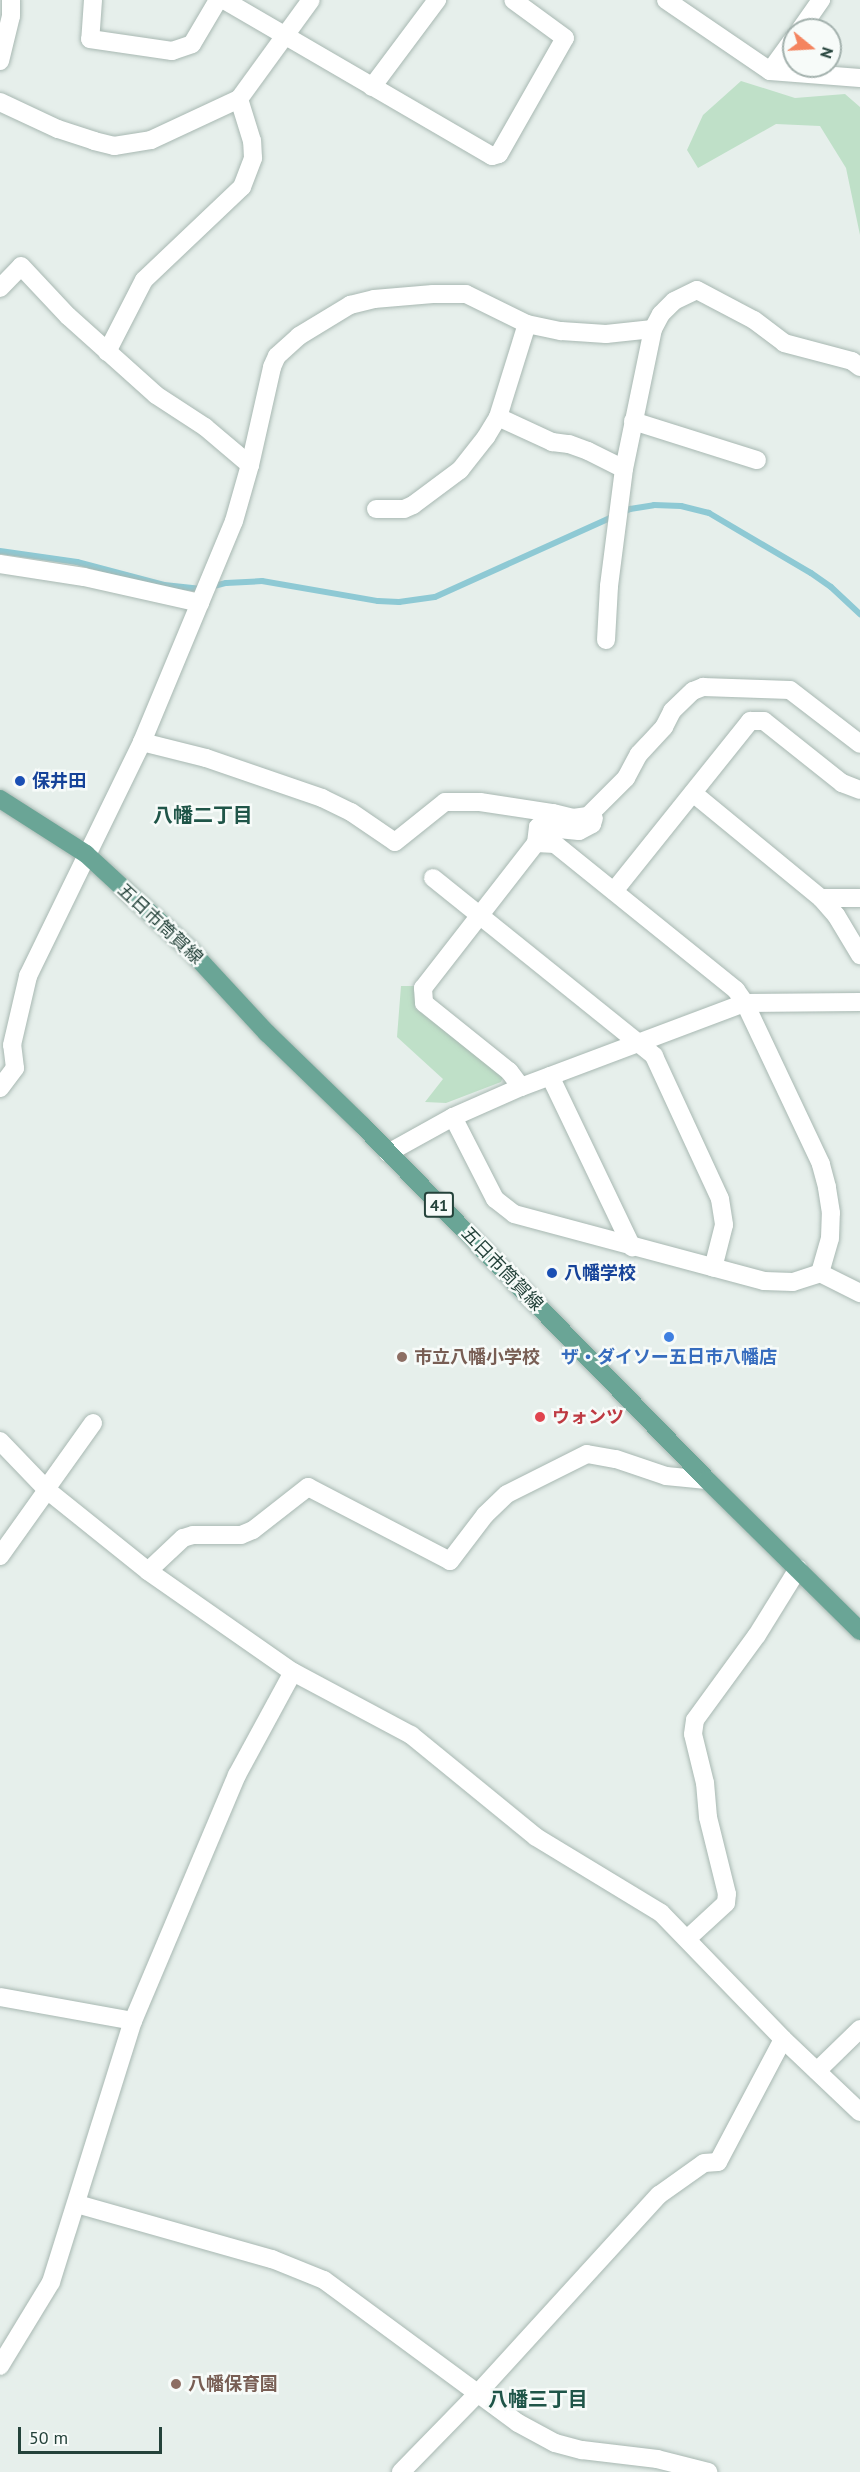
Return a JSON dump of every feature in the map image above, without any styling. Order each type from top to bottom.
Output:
[{"type":"main road","name":"五日市筒賀線","points":[[0,799],[86,854],[191,951],[267,1033],[388,1153],[707,1480],[860,1631]]},
{"type":"street","points":[[0,61],[11,16],[11,0]]},
{"type":"street","points":[[93,0],[90,39],[172,51],[192,44],[218,0]]},
{"type":"street","points":[[224,0],[492,156],[499,154],[565,38],[513,0]]},
{"type":"street","points":[[0,102],[58,129],[114,146],[152,140],[239,99],[310,0]]},
{"type":"street","points":[[372,87],[437,0]]},
{"type":"street","points":[[666,0],[770,71],[860,78]]},
{"type":"street","points":[[808,18],[821,0]]},
{"type":"street","points":[[770,71],[782,54]]},
{"type":"street","points":[[107,352],[144,279],[242,187],[253,158],[252,141],[239,99]]},
{"type":"street","points":[[0,288],[21,266],[68,316],[107,352],[156,394],[199,423],[250,465]]},
{"type":"street","points":[[606,640],[624,469],[653,329],[661,314],[674,301],[697,290],[754,320],[784,344],[852,361],[860,367]]},
{"type":"street","points":[[0,1088],[15,1068],[12,1045],[28,976],[142,742],[234,522],[250,465],[272,367],[277,356],[299,336],[338,310],[374,299],[466,294],[527,324],[589,334],[653,329]]},
{"type":"street","points":[[376,509],[404,509],[435,491],[460,470],[486,437],[498,417],[527,324]]},
{"type":"street","points":[[498,417],[552,442],[569,444],[588,451],[624,469]]},
{"type":"street","points":[[633,422],[758,460]]},
{"type":"street","points":[[0,564],[204,593]]},
{"type":"street","points":[[142,742],[206,759],[322,798],[351,812],[395,842],[445,802],[480,802],[581,819],[595,810],[626,778],[639,754],[664,727],[678,705],[703,687],[790,690],[860,744]]},
{"type":"street","points":[[614,891],[750,721],[764,721],[842,783],[860,790]]},
{"type":"street","points":[[693,793],[821,898],[836,915],[860,955]]},
{"type":"street","points":[[521,1087],[509,1071],[423,1003],[423,988],[536,843],[538,827],[579,831],[592,824],[595,810]]},
{"type":"street","points":[[536,843],[555,844],[736,990],[745,1003],[821,1164],[831,1213],[830,1238],[820,1273]]},
{"type":"street","points":[[434,878],[654,1056],[720,1199],[724,1225],[713,1268]]},
{"type":"street","points":[[821,898],[860,898]]},
{"type":"street","points":[[388,1153],[453,1117],[521,1087],[745,1003],[860,1002]]},
{"type":"street","points":[[550,1076],[632,1247]]},
{"type":"street","points":[[453,1117],[488,1185],[504,1207],[530,1220],[778,1283],[793,1282],[820,1273],[860,1293]]},
{"type":"street","points":[[0,1556],[93,1423]]},
{"type":"street","points":[[0,1441],[46,1490],[148,1571],[293,1672],[411,1735],[536,1837],[650,1905],[783,2039],[860,2112]]},
{"type":"street","points":[[148,1571],[183,1538],[193,1535],[241,1535],[253,1530],[308,1487],[450,1561],[485,1515],[507,1494],[587,1454],[616,1459],[666,1476],[707,1480]]},
{"type":"street","points":[[687,1940],[726,1903],[727,1894],[708,1817],[705,1783],[693,1734],[695,1720],[757,1635],[798,1569]]},
{"type":"street","points":[[0,2366],[51,2282],[133,2021],[237,1775],[293,1672]]},
{"type":"street","points":[[0,1997],[133,2021]]},
{"type":"street","points":[[817,2071],[860,2029]]},
{"type":"street","points":[[401,2472],[478,2393],[659,2195],[704,2163],[718,2162],[783,2039]]},
{"type":"street","points":[[77,2204],[272,2259],[324,2280],[519,2423],[555,2443],[582,2450],[657,2458],[708,2472]]},
{"type":"green space","points":[[741,81],[795,98],[845,94],[860,107],[860,235],[846,168],[820,126],[776,124],[698,168],[687,150],[703,115]]},
{"type":"green space","points":[[401,986],[415,986],[415,1008],[503,1077],[501,1082],[446,1103],[425,1102],[443,1079],[397,1037]]},
{"type":"waterway","points":[[0,551],[77,562],[164,585],[202,589],[226,583],[262,581],[378,601],[399,602],[435,597],[630,509],[654,505],[681,506],[709,513],[811,573],[831,587],[860,614]]},
{"type":"place","name":"保井田","points":[[20,781]]},
{"type":"place","name":"八幡学校","points":[[552,1273]]},
{"type":"place","name":"ザ・ダイソー五日市八幡店","points":[[669,1337]]},
{"type":"place","name":"市立八幡小学校","points":[[402,1357]]},
{"type":"place","name":"ウォンツ","points":[[540,1417]]},
{"type":"place","name":"八幡保育園","points":[[176,2384]]},
{"type":"district","name":"八幡二丁目","points":[[203,815]]},
{"type":"district","name":"八幡三丁目","points":[[538,2399]]}]
